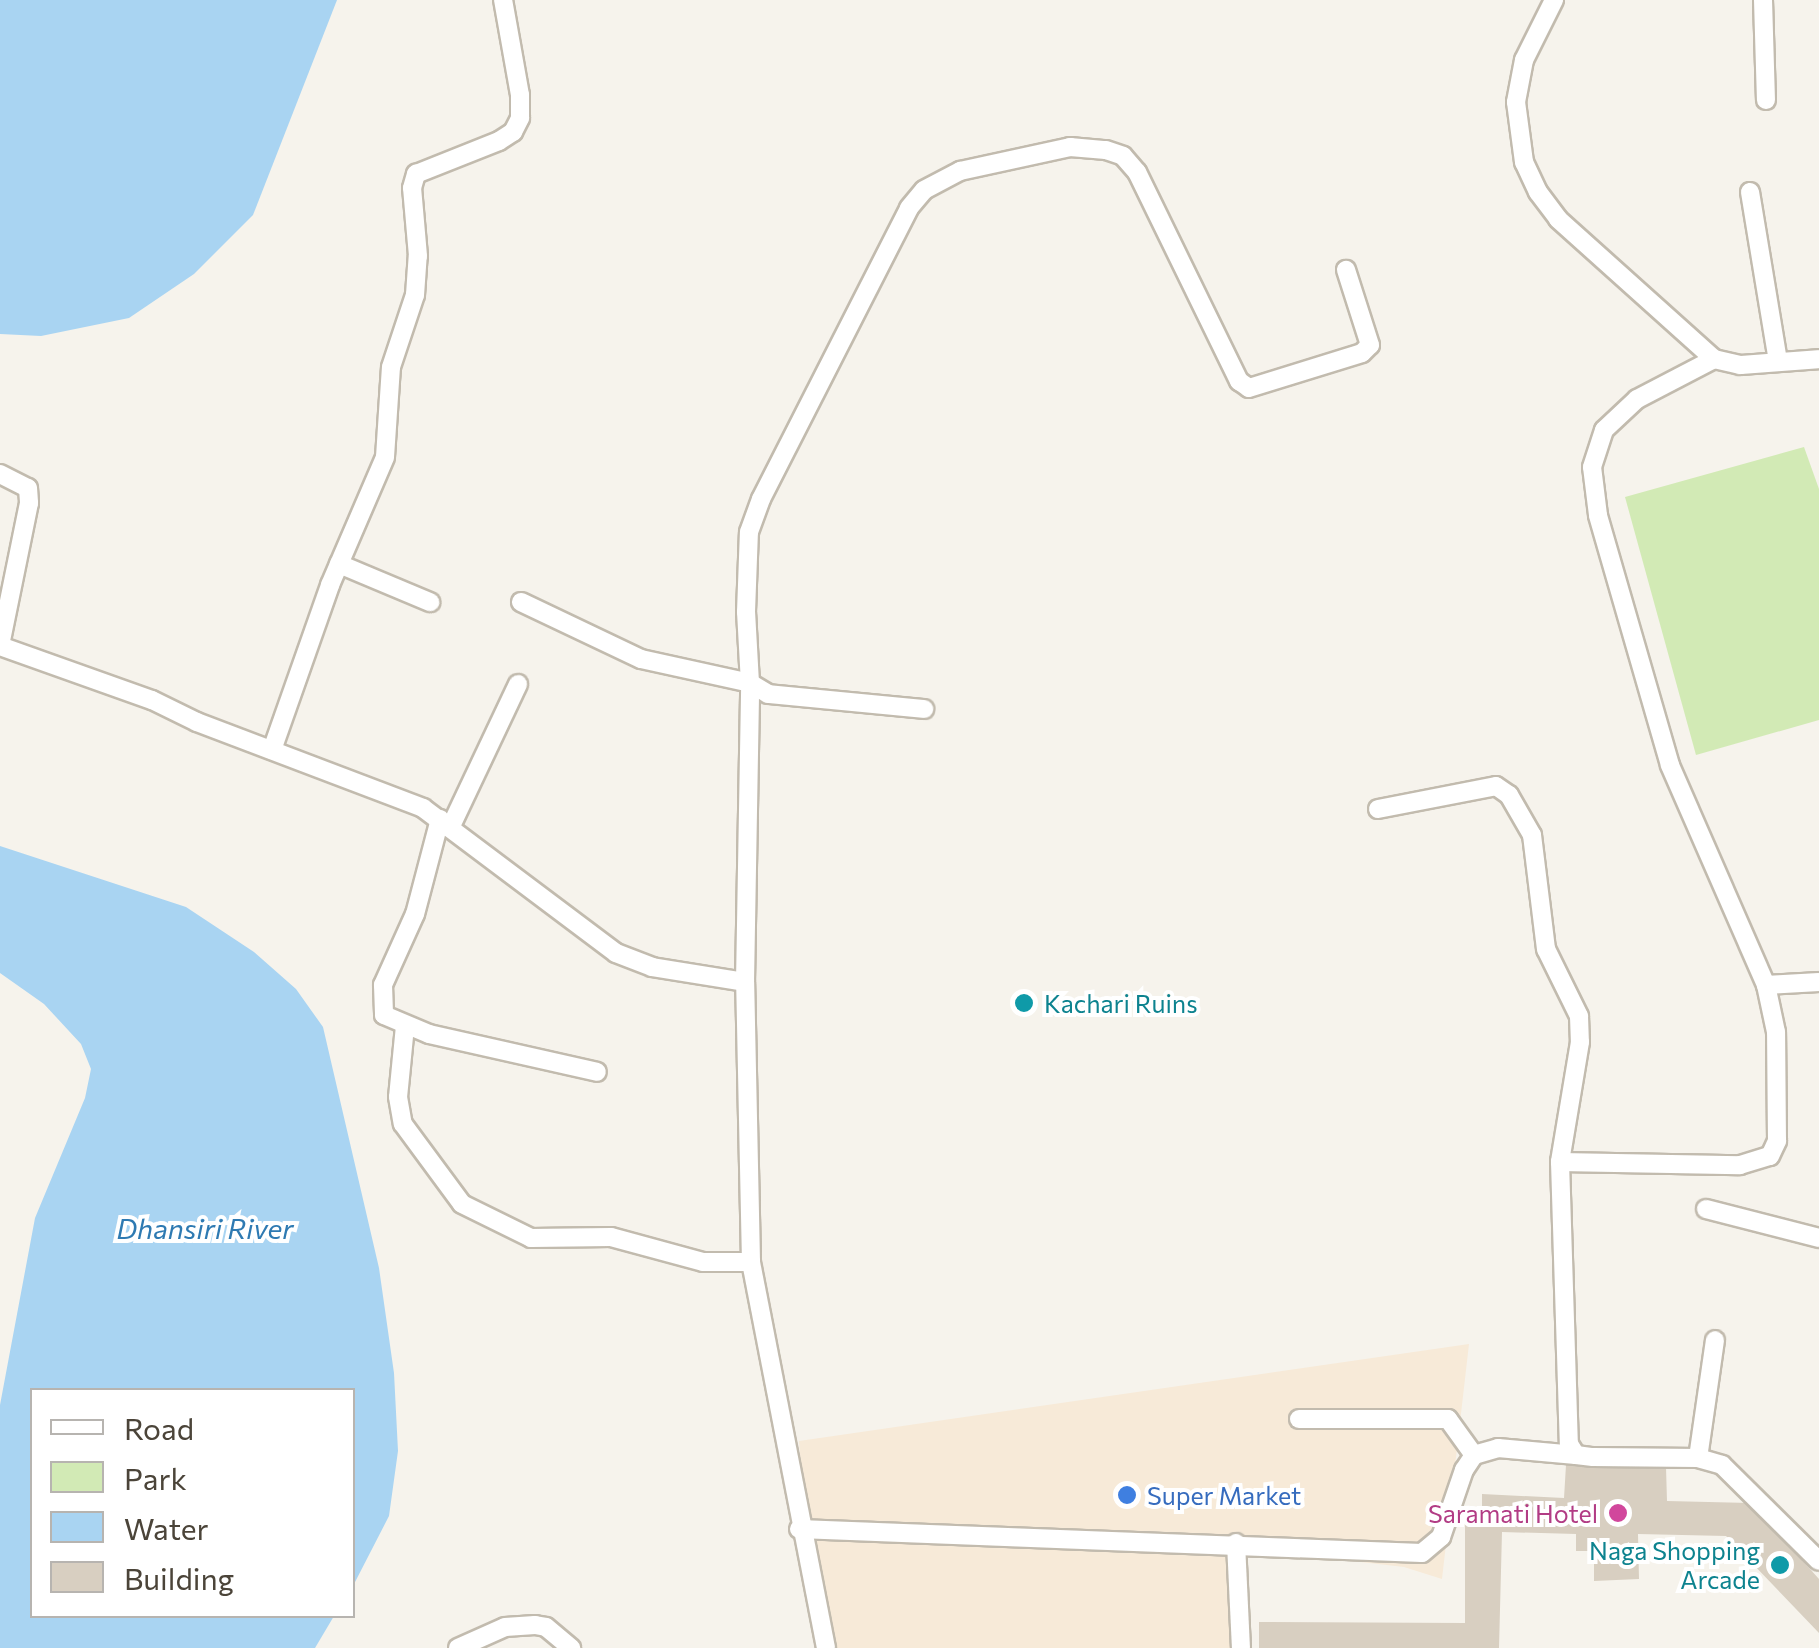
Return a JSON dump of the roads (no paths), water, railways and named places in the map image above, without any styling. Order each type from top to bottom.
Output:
[{"type":"street","points":[[272,750],[339,564],[385,457],[391,367],[415,295],[418,256],[412,188],[416,174],[499,141],[513,132],[520,118],[520,96],[503,0]]},
{"type":"street","points":[[1554,0],[1524,60],[1516,102],[1524,162],[1538,192],[1558,219],[1714,359],[1740,365],[1819,360]]},
{"type":"street","points":[[1763,0],[1766,100]]},
{"type":"street","points":[[826,1648],[799,1529],[751,1262],[746,982],[749,532],[901,225],[924,190],[960,171],[1070,147],[1106,150],[1123,156],[1136,172],[1239,381],[1249,388],[1362,353],[1370,346],[1346,270]]},
{"type":"street","points":[[1750,192],[1778,362]]},
{"type":"street","points":[[1560,1162],[1740,1165],[1770,1156],[1777,1141],[1776,1032],[1766,985],[1670,765],[1598,515],[1592,467],[1604,430],[1637,398],[1714,359]]},
{"type":"street","points":[[0,474],[28,488],[29,503],[0,646],[378,787],[446,823],[616,953],[652,967],[746,982]]},
{"type":"street","points":[[339,564],[430,602]]},
{"type":"street","points":[[521,602],[641,659],[750,683],[787,699],[924,710]]},
{"type":"street","points":[[518,684],[446,823],[415,914],[383,985],[384,1015],[405,1026],[596,1072]]},
{"type":"street","points":[[1378,809],[1496,786],[1509,795],[1532,835],[1546,948],[1579,1016],[1580,1042],[1560,1162],[1566,1433],[1576,1454]]},
{"type":"street","points":[[1766,985],[1819,982]]},
{"type":"street","points":[[405,1026],[398,1097],[404,1124],[462,1204],[531,1238],[610,1236],[703,1262],[751,1262]]},
{"type":"street","points":[[1706,1209],[1819,1238]]},
{"type":"street","points":[[1698,1458],[1716,1340]]},
{"type":"street","points":[[1298,1419],[1448,1419],[1474,1454]]},
{"type":"street","points":[[799,1529],[1422,1553],[1441,1537],[1464,1470],[1474,1454],[1498,1448],[1698,1458],[1722,1465],[1819,1561]]},
{"type":"street","points":[[1236,1543],[1241,1648]]},
{"type":"street","points":[[458,1648],[505,1627],[536,1625],[546,1627],[570,1648]]},
{"type":"water","points":[[0,0],[337,0],[253,215],[194,274],[129,318],[41,336],[0,334]]},
{"type":"water","name":"Dhansiri River","points":[[0,846],[186,907],[254,952],[296,989],[323,1027],[379,1268],[394,1373],[398,1451],[389,1516],[355,1582],[355,1388],[30,1388],[30,1618],[333,1618],[315,1648],[0,1648],[0,1405],[35,1218],[85,1098],[91,1069],[81,1044],[44,1004],[0,973]]},
{"type":"place","name":"Kachari Ruins","points":[[1024,1003]]},
{"type":"place","name":"Super Market","points":[[1127,1495]]},
{"type":"place","name":"Saramati Hotel","points":[[1618,1513]]},
{"type":"place","name":"Naga Shopping Arcade","points":[[1780,1565]]}]
